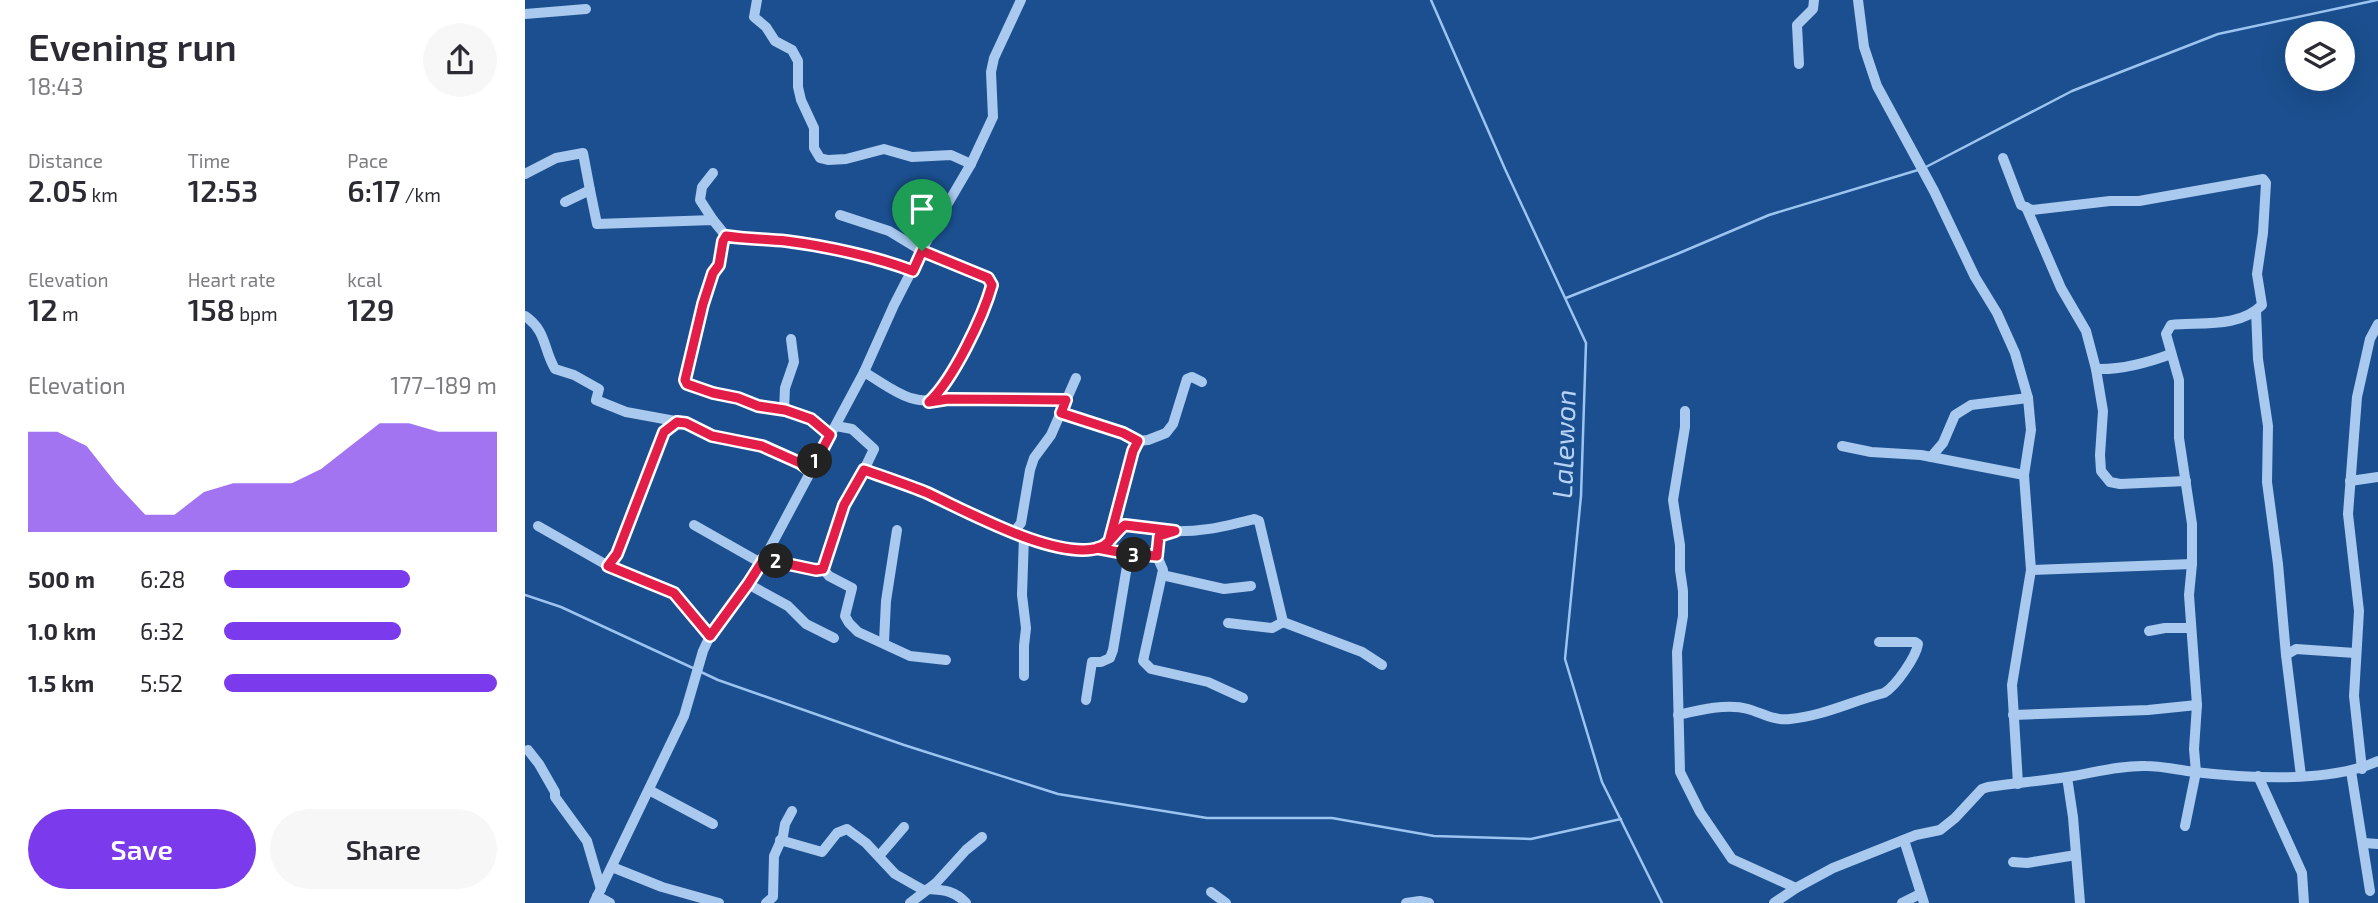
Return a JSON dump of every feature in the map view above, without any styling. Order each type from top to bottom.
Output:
[{"type":"street","points":[[757,0],[754,17],[766,27],[775,41],[792,50],[798,61],[800,100],[814,128],[814,148],[821,158],[846,159],[884,149],[912,157],[951,155],[971,164]]},
{"type":"street","points":[[598,896],[684,716],[696,670],[710,636],[762,561],[865,372],[894,305],[971,164],[993,117],[991,72],[994,58],[1021,0]]},
{"type":"street","points":[[1799,64],[1797,25],[1813,9],[1814,0]]},
{"type":"street","points":[[1858,0],[1864,47],[1877,86],[1934,191],[1975,277],[1997,313],[2015,353],[2028,398],[2031,430],[2024,475],[2031,569],[2013,673],[2018,784]]},
{"type":"street","points":[[525,14],[586,9]]},
{"type":"street","points":[[525,174],[556,158],[583,153],[597,224],[713,220]]},
{"type":"street","points":[[2003,158],[2021,205],[2032,210],[2110,201],[2139,201],[2263,179],[2266,183],[2257,274],[2262,304],[2256,311],[2233,320],[2171,326],[2166,334],[2179,380],[2179,438],[2192,524],[2189,595],[2197,705],[2194,749],[2196,772],[2185,826]]},
{"type":"street","points":[[713,173],[702,187],[700,200],[726,236],[825,247],[896,264],[913,271]]},
{"type":"street","points":[[565,202],[590,190]]},
{"type":"street","points":[[2026,207],[2061,288],[2083,323],[2096,369],[2103,411],[2100,455],[2103,475],[2110,482],[2120,484],[2186,481]]},
{"type":"street","points":[[840,215],[889,231],[922,251],[988,278],[992,285],[973,331],[939,393],[929,402]]},
{"type":"street","points":[[726,236],[719,265],[713,273],[703,304],[685,380],[691,385],[758,406],[785,410],[815,420],[830,435]]},
{"type":"street","points":[[2256,311],[2258,359],[2268,426],[2267,482],[2301,776]]},
{"type":"street","points":[[525,316],[542,333],[555,369],[574,375],[599,389],[596,400],[626,412],[686,423],[712,436],[762,446],[800,463],[811,471]]},
{"type":"street","points":[[2370,891],[2357,770],[2354,696],[2360,611],[2348,514],[2357,397],[2365,356],[2378,324]]},
{"type":"street","points":[[785,410],[785,388],[794,362],[791,339]]},
{"type":"street","points":[[2096,369],[2112,370],[2171,354]]},
{"type":"street","points":[[865,372],[913,401],[1066,400]]},
{"type":"street","points":[[1024,676],[1027,628],[1019,534],[1034,458],[1051,435],[1076,377]]},
{"type":"street","points":[[1061,413],[1123,433],[1138,441],[1148,440],[1165,433],[1173,424],[1187,379],[1192,377],[1202,382]]},
{"type":"street","points":[[1931,457],[1943,443],[1955,415],[1971,405],[2028,398]]},
{"type":"street","points":[[1685,411],[1685,427],[1673,500],[1683,591],[1683,616],[1677,652],[1680,772],[1726,853],[1738,863],[1769,874],[1796,888]]},
{"type":"street","points":[[608,566],[617,554],[664,432],[677,422]]},
{"type":"street","points":[[823,569],[844,505],[874,449],[852,429],[836,426]]},
{"type":"street","points":[[1109,542],[1138,441]]},
{"type":"street","points":[[1842,446],[1871,452],[1931,457],[2024,475]]},
{"type":"street","points":[[864,470],[922,491],[1019,534],[1059,546],[1157,556]]},
{"type":"street","points":[[2350,481],[2378,477]]},
{"type":"street","points":[[1097,548],[1109,542],[1125,525],[1175,531],[1213,530],[1254,519],[1259,521],[1283,622]]},
{"type":"street","points":[[694,525],[762,561],[823,569]]},
{"type":"street","points":[[538,526],[608,566],[674,593],[710,636]]},
{"type":"street","points":[[884,642],[886,601],[897,530]]},
{"type":"street","points":[[1175,531],[1159,536],[1157,556],[1163,570],[1143,662],[1151,668],[1208,682],[1243,698]]},
{"type":"street","points":[[1086,700],[1092,662],[1110,658],[1113,650],[1129,554]]},
{"type":"street","points":[[2031,569],[2192,564]]},
{"type":"street","points":[[823,569],[829,576],[852,588],[845,616],[858,632],[910,656],[946,660]]},
{"type":"street","points":[[1162,575],[1224,589],[1251,586]]},
{"type":"street","points":[[748,584],[788,606],[806,624],[834,638]]},
{"type":"street","points":[[1228,623],[1272,628],[1283,622]]},
{"type":"street","points":[[1283,622],[1308,634],[1362,652],[1382,665]]},
{"type":"street","points":[[2149,631],[2191,628]]},
{"type":"street","points":[[1678,715],[1709,709],[1741,708],[1776,719],[1790,719],[1835,710],[1890,688],[1908,666],[1918,644],[1879,642]]},
{"type":"street","points":[[2286,655],[2296,649],[2355,653]]},
{"type":"street","points":[[2013,715],[2148,710],[2197,705]]},
{"type":"street","points":[[528,750],[539,764],[555,792],[555,797],[586,841],[598,896],[610,903]]},
{"type":"street","points":[[1775,903],[1833,868],[1916,835],[1940,830],[1982,789],[2130,766],[2258,776],[2318,776],[2357,770],[2378,761]]},
{"type":"street","points":[[2258,776],[2302,873],[2304,903]]},
{"type":"street","points":[[2067,777],[2080,903]]},
{"type":"street","points":[[649,790],[713,824]]},
{"type":"street","points":[[766,903],[772,897],[774,856],[792,811]]},
{"type":"street","points":[[879,856],[904,827]]},
{"type":"street","points":[[780,840],[822,852],[837,833],[847,829],[855,833],[895,874],[926,890],[950,891],[966,903]]},
{"type":"street","points":[[910,903],[982,837]]},
{"type":"street","points":[[1902,903],[1922,899],[1904,840]]},
{"type":"street","points":[[2364,843],[2378,844]]},
{"type":"street","points":[[2013,862],[2027,863],[2076,855]]},
{"type":"street","points":[[612,867],[662,887],[719,903]]},
{"type":"street","points":[[1211,892],[1226,903]]},
{"type":"street","points":[[1406,903],[1429,903]]},
{"type":"waterway","name":"Lalewon","points":[[1431,0],[1505,169],[1586,343],[1581,496],[1565,659],[1602,782],[1662,903]]},
{"type":"waterway","points":[[1924,168],[2072,91],[2218,34],[2377,0]]},
{"type":"waterway","points":[[1566,298],[1769,215],[1918,170]]},
{"type":"waterway","points":[[525,595],[561,607],[695,669]]},
{"type":"waterway","points":[[701,672],[904,745],[1058,794],[1207,818],[1332,818],[1434,836],[1531,839],[1621,819]]},
{"type":"route","points":[[922,251],[913,271],[896,264],[825,247],[726,236],[719,265],[713,273],[703,304],[685,375],[687,384],[815,420],[830,435],[811,471],[800,463],[762,446],[712,436],[686,423],[677,422],[664,432],[617,554],[608,566],[667,588],[695,615],[710,636],[764,559],[816,570],[823,569],[844,505],[864,470],[1049,544],[1070,548],[1097,548],[1109,542],[1125,525],[1175,531],[1159,536],[1157,556],[1097,548],[1105,545],[1109,542],[1138,441],[1123,433],[1061,413],[1066,400],[1000,398],[929,402],[939,393],[973,331],[992,285],[988,278],[922,251]]}]
